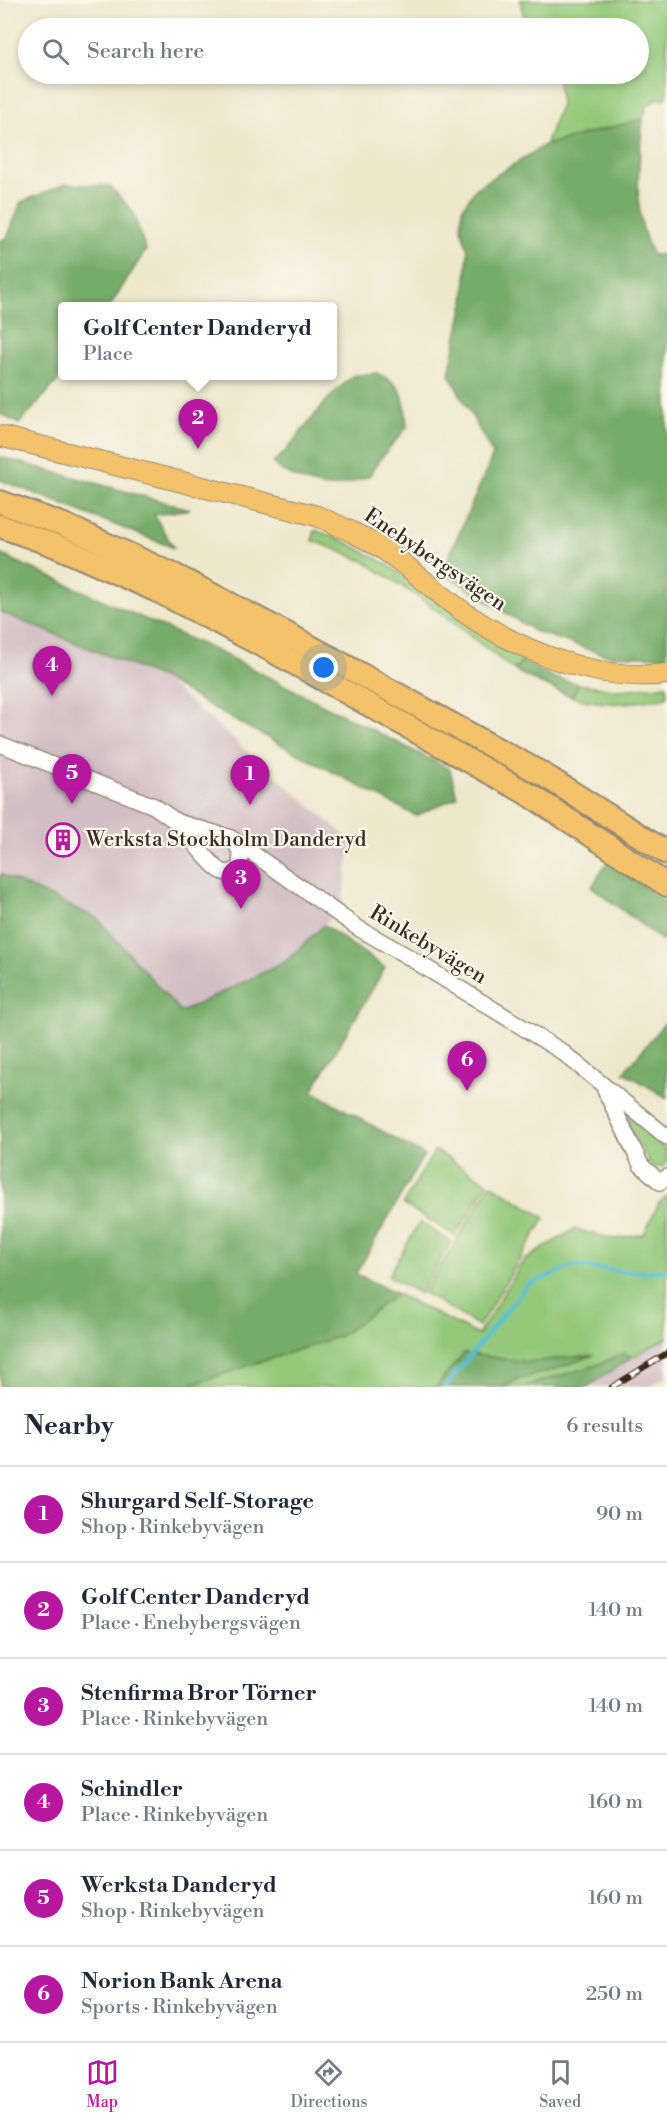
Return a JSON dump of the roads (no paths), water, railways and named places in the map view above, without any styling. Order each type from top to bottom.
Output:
[{"type":"highway","points":[[0,502],[64,525],[154,566],[287,634],[544,775],[667,854]]},
{"type":"highway","points":[[0,526],[56,546],[160,592],[269,650],[530,795],[667,885]]},
{"type":"main road","name":"Enebybergsvägen","points":[[0,436],[317,516],[353,532],[389,554],[466,614],[527,648],[574,666],[604,671],[667,674]]},
{"type":"street","name":"Rinkebyvägen","points":[[0,744],[154,806],[177,822],[215,867],[224,873],[238,869],[242,860],[241,853],[231,838]]},
{"type":"street","name":"Rinkebyvägen","points":[[177,822],[231,838],[358,928],[561,1051],[667,1137]]},
{"type":"street","name":"Rinkebyvägen","points":[[604,1088],[648,1178],[660,1182],[667,1177]]},
{"type":"waterway","points":[[445,1387],[527,1285],[574,1266],[625,1272],[667,1271]]},
{"type":"railway","points":[[612,1387],[667,1353]]},
{"type":"place","name":"Golf Center Danderyd","points":[[198,449]]},
{"type":"place","name":"Schindler","points":[[52,696]]},
{"type":"place","name":"Werksta Danderyd","points":[[72,804]]},
{"type":"place","name":"Shurgard Self-Storage","points":[[250,805]]},
{"type":"place","name":"Werksta Stockholm Danderyd","points":[[63,840]]},
{"type":"place","name":"Stenfirma Bror Törner","points":[[241,909]]},
{"type":"place","name":"Norion Bank Arena","points":[[467,1091]]}]
